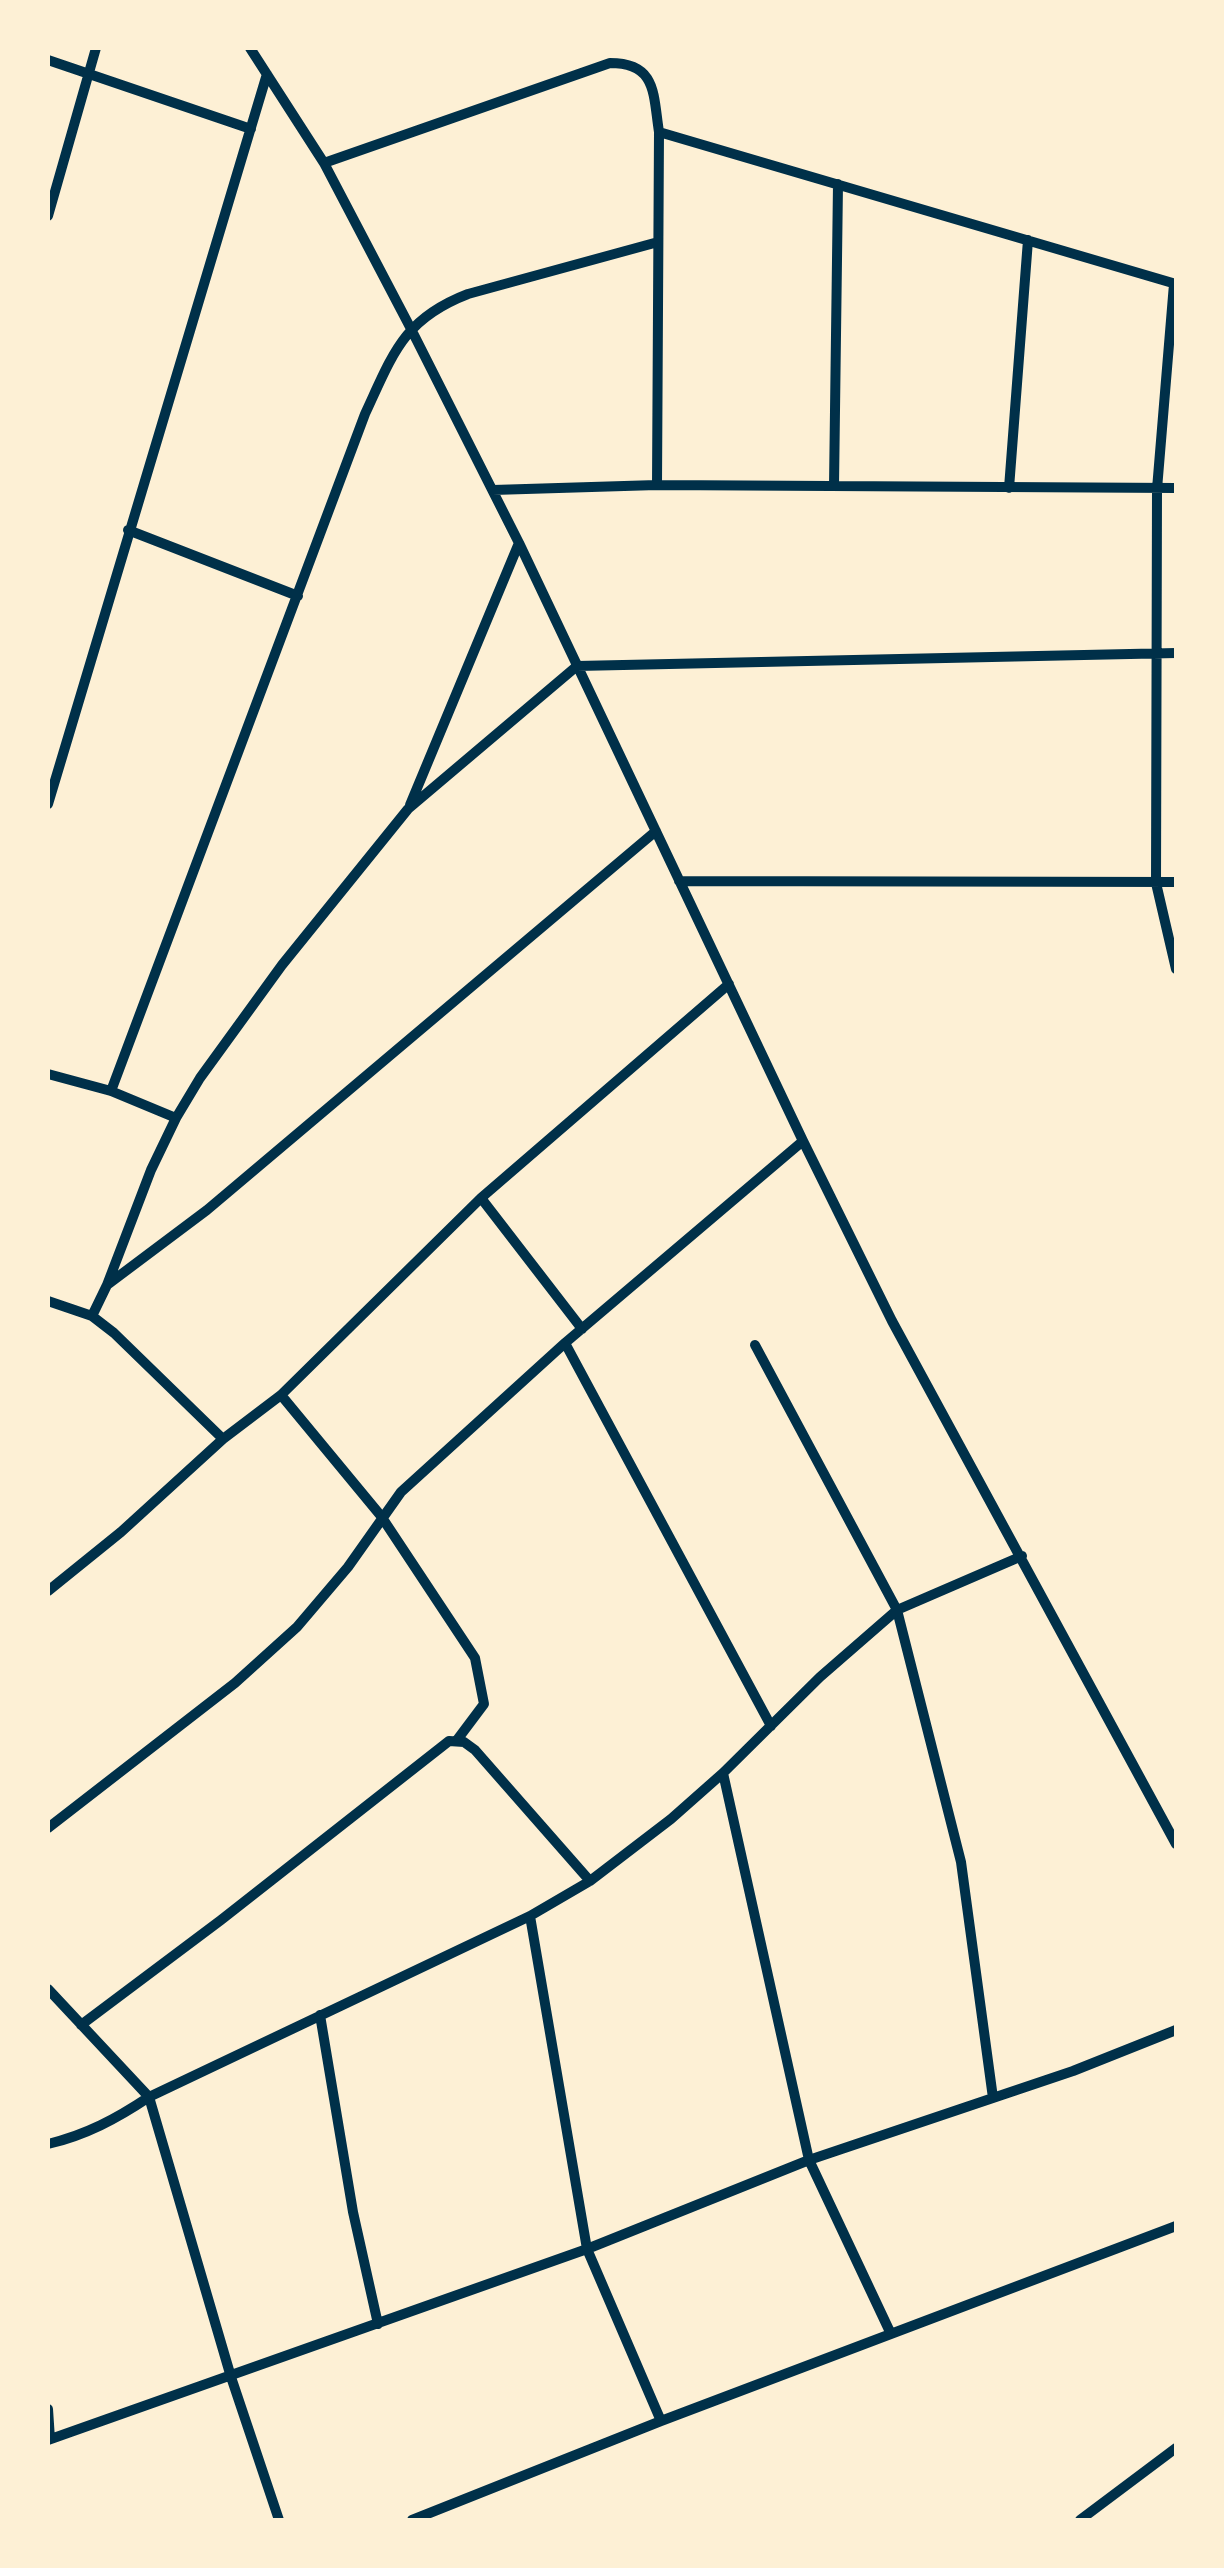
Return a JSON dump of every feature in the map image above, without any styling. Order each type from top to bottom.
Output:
[{"type":"street","points":[[48,216],[96,48]]},
{"type":"street","points":[[250,48],[324,163],[410,327],[519,543],[892,1321],[1176,1844]]},
{"type":"street","points":[[48,60],[250,129]]},
{"type":"street","points":[[324,163],[610,63],[636,66],[644,73],[652,87],[659,132],[657,485]]},
{"type":"street","points":[[48,804],[267,74]]},
{"type":"street","points":[[659,132],[1175,284],[1156,489],[1156,882],[1176,969]]},
{"type":"street","points":[[834,486],[838,184]]},
{"type":"street","points":[[1009,488],[1028,240]]},
{"type":"street","points":[[111,1091],[365,414],[410,327],[440,305],[468,294],[658,242]]},
{"type":"street","points":[[493,490],[657,485],[1176,488]]},
{"type":"street","points":[[128,530],[298,596]]},
{"type":"street","points":[[408,809],[519,543]]},
{"type":"street","points":[[92,1316],[176,1118],[200,1078],[282,965],[408,809],[578,666],[1176,653]]},
{"type":"street","points":[[108,1285],[207,1210],[656,831]]},
{"type":"street","points":[[678,881],[1176,882]]},
{"type":"street","points":[[48,1591],[281,1395],[481,1198],[729,984]]},
{"type":"street","points":[[48,1074],[111,1091],[176,1118]]},
{"type":"street","points":[[48,1828],[235,1683],[298,1627],[348,1567],[401,1492],[565,1343],[803,1141]]},
{"type":"street","points":[[481,1198],[582,1330]]},
{"type":"street","points":[[48,1301],[92,1316],[114,1333],[223,1440]]},
{"type":"street","points":[[565,1343],[771,1726]]},
{"type":"street","points":[[754,1345],[897,1610],[961,1862],[993,2098]]},
{"type":"street","points":[[81,2025],[221,1920],[440,1745],[458,1740],[484,1704],[475,1658],[381,1516],[281,1395]]},
{"type":"street","points":[[48,2144],[109,2123],[149,2097],[530,1916],[590,1881],[671,1819],[897,1610],[1022,1556]]},
{"type":"street","points":[[458,1740],[475,1750],[590,1881]]},
{"type":"street","points":[[723,1773],[809,2160],[891,2334]]},
{"type":"street","points":[[530,1916],[587,2249],[661,2421]]},
{"type":"street","points":[[48,1989],[149,2097],[231,2378],[279,2520]]},
{"type":"street","points":[[320,2015],[353,2212],[378,2324]]},
{"type":"street","points":[[48,2409],[49,2439],[231,2378],[587,2249],[809,2160],[1176,2030]]},
{"type":"street","points":[[412,2520],[1176,2226]]},
{"type":"street","points":[[1080,2520],[1176,2448]]}]
